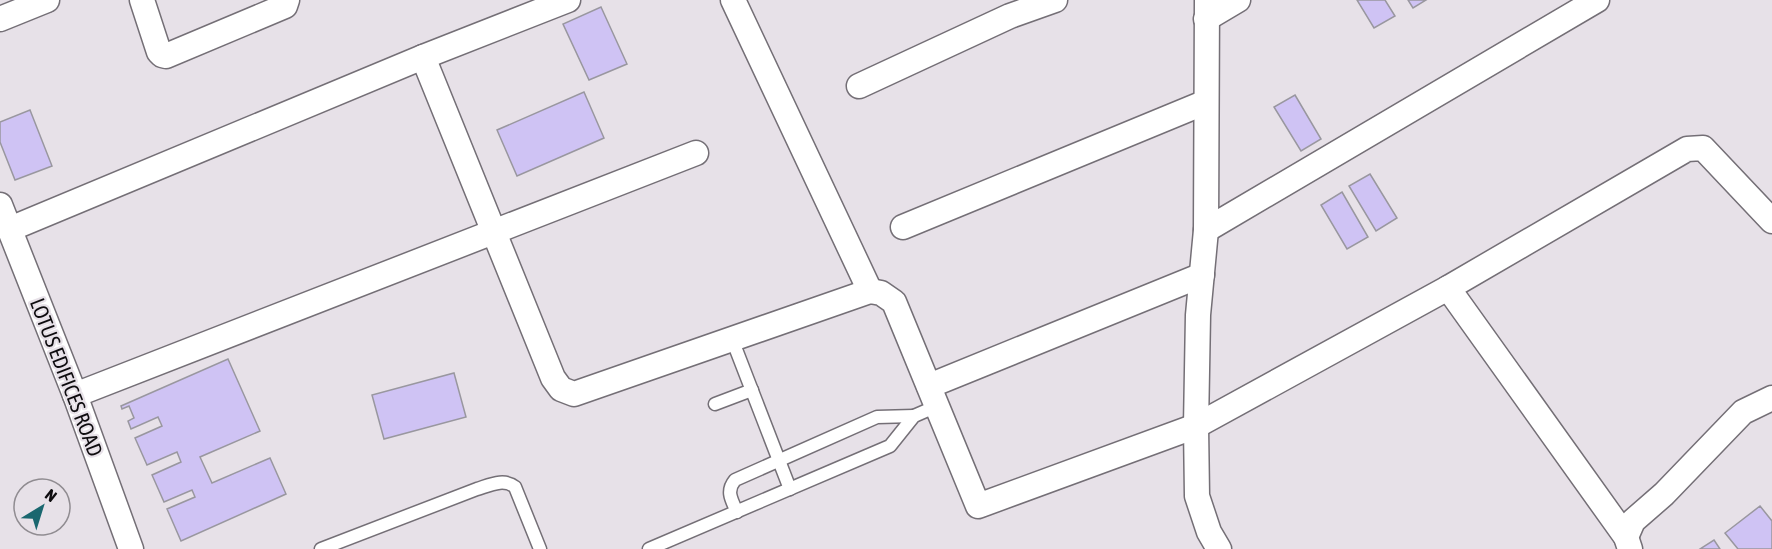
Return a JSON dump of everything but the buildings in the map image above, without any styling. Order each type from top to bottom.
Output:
[{"type":"street","points":[[0,19],[47,0]]},
{"type":"street","points":[[146,1],[159,52],[166,56],[285,6],[287,0]]},
{"type":"street","points":[[10,229],[423,57],[568,0]]},
{"type":"street","points":[[733,0],[870,291]]},
{"type":"street","points":[[859,86],[1007,8],[1055,0]]},
{"type":"street","points":[[1219,549],[1209,532],[1197,496],[1198,315],[1206,230],[1206,9],[1238,0]]},
{"type":"street","points":[[1206,230],[1597,0]]},
{"type":"street","points":[[423,57],[553,378],[561,389],[574,394],[870,291],[882,293],[894,302],[978,506],[1196,426],[1448,288],[1687,149],[1703,148],[1772,221]]},
{"type":"street","points":[[903,227],[1206,102]]},
{"type":"street","points":[[75,395],[696,153]]},
{"type":"street","name":"LOTUS EDIFICES ROAD","points":[[0,205],[75,395],[131,549]]},
{"type":"street","points":[[933,396],[1202,275]]},
{"type":"street","points":[[1448,288],[1628,543]]},
{"type":"street","points":[[1628,543],[1633,521],[1664,494],[1743,412],[1772,398]]},
{"type":"lane","points":[[732,339],[790,489]]},
{"type":"lane","points":[[716,404],[752,390]]},
{"type":"lane","points":[[649,549],[890,446],[933,396]]},
{"type":"lane","points":[[737,512],[730,496],[730,486],[735,480],[877,417],[914,416]]},
{"type":"lane","points":[[321,549],[477,489],[501,482],[509,482],[515,487],[540,549]]}]
